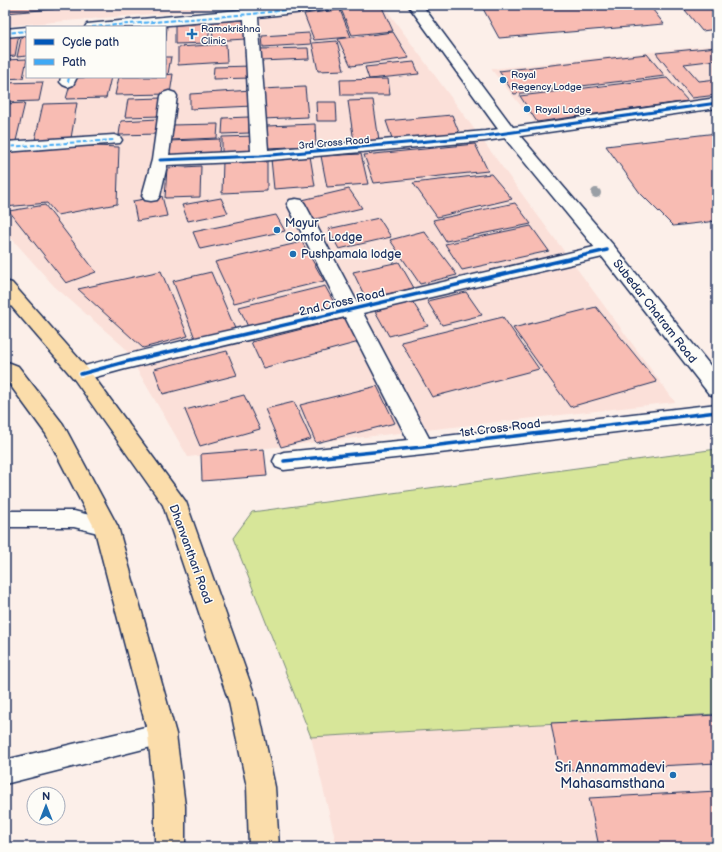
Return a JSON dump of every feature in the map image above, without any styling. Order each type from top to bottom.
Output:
[{"type":"main road","name":"Dhanvanthari Road","points":[[7,292],[81,374],[174,502],[243,702],[261,787],[264,847]]},
{"type":"main road","points":[[5,368],[11,371],[55,430],[106,527],[162,734],[170,806],[170,847]]},
{"type":"street","points":[[122,26],[332,5]]},
{"type":"street","name":"Subedar Chatram Road","points":[[415,5],[509,132],[607,250],[717,389]]},
{"type":"street","points":[[251,14],[260,156]]},
{"type":"street","points":[[5,33],[26,31]]},
{"type":"street","points":[[151,196],[160,160],[169,96]]},
{"type":"street","name":"3rd Cross Road","points":[[160,160],[260,156],[485,136],[717,103]]},
{"type":"street","points":[[5,147],[114,140]]},
{"type":"street","points":[[296,204],[423,447]]},
{"type":"street","name":"2nd Cross Road","points":[[81,374],[125,362],[607,250]]},
{"type":"street","name":"1st Cross Road","points":[[284,461],[423,447],[717,412]]},
{"type":"lane","points":[[5,519],[74,519],[106,527]]},
{"type":"lane","points":[[5,772],[162,734]]},
{"type":"shaded area","points":[[5,5],[261,5],[5,26]]},
{"type":"shaded area","points":[[341,5],[383,5],[675,402],[188,457],[124,347],[54,286],[5,231],[5,33],[26,31],[26,78],[166,78],[166,26],[88,26]]},
{"type":"shaded area","points":[[717,45],[717,100],[535,123],[491,69]]},
{"type":"shaded area","points":[[717,714],[717,847],[337,847],[311,737]]},
{"type":"green space","points":[[717,449],[717,714],[311,737],[233,538],[252,512]]},
{"type":"building","points":[[5,5],[54,5],[54,9],[5,13]]},
{"type":"building","points":[[381,5],[393,31],[352,35],[340,7]]},
{"type":"building","points":[[481,5],[649,5],[664,24],[499,38]]},
{"type":"building","points":[[681,5],[708,5],[717,15],[717,29],[702,31]]},
{"type":"building","points":[[340,10],[351,37],[314,40],[304,14]]},
{"type":"building","points":[[244,20],[245,39],[213,41],[212,22]]},
{"type":"building","name":"Ramakrishna Clinic","points":[[209,23],[209,43],[175,44],[175,25]]},
{"type":"building","points":[[167,25],[166,41],[166,26],[150,26]]},
{"type":"building","points":[[393,32],[409,58],[351,66],[338,39]]},
{"type":"building","points":[[26,33],[26,56],[17,57],[22,34]]},
{"type":"building","points":[[309,33],[311,44],[263,47],[262,36]]},
{"type":"building","points":[[19,34],[15,56],[5,57],[5,35]]},
{"type":"building","points":[[337,41],[344,70],[318,71],[312,43]]},
{"type":"building","points":[[226,44],[227,62],[178,65],[178,47]]},
{"type":"building","points":[[717,47],[717,60],[684,64],[699,81],[717,79],[717,95],[692,98],[656,53]]},
{"type":"building","points":[[308,48],[309,59],[260,61],[259,49]]},
{"type":"building","points":[[647,54],[665,76],[514,94],[499,71]]},
{"type":"building","points":[[166,57],[171,57],[168,74],[166,74]]},
{"type":"building","points":[[26,59],[23,78],[5,79],[5,60]]},
{"type":"building","points":[[414,62],[419,74],[369,79],[365,67]]},
{"type":"building","points":[[251,66],[251,78],[213,79],[214,67]]},
{"type":"building","points":[[173,74],[170,94],[115,95],[119,78],[166,78],[166,75]]},
{"type":"building","points":[[72,78],[111,78],[106,98],[66,99]]},
{"type":"building","points":[[667,78],[688,101],[537,122],[520,96]]},
{"type":"building","points":[[388,79],[390,95],[341,95],[340,80]]},
{"type":"building","points":[[43,82],[39,101],[5,102],[5,83]]},
{"type":"building","points":[[305,87],[308,117],[263,119],[261,89]]},
{"type":"building","points":[[252,90],[253,106],[190,109],[190,94]]},
{"type":"building","points":[[163,98],[161,116],[125,117],[128,99]]},
{"type":"building","points":[[373,100],[379,141],[354,142],[348,101]]},
{"type":"building","points":[[316,102],[336,102],[337,121],[317,121]]},
{"type":"building","points":[[25,103],[15,145],[5,146],[5,104]]},
{"type":"building","points":[[77,103],[71,138],[35,140],[43,104]]},
{"type":"building","points":[[452,115],[460,135],[393,141],[386,121]]},
{"type":"building","points":[[249,117],[249,133],[222,134],[223,118]]},
{"type":"building","points":[[158,119],[157,134],[119,135],[121,121]]},
{"type":"building","points":[[218,124],[217,138],[170,140],[171,125]]},
{"type":"building","points":[[315,124],[316,146],[267,148],[267,126]]},
{"type":"building","points":[[717,133],[717,221],[673,226],[640,193],[606,146]]},
{"type":"building","points":[[255,136],[255,151],[222,153],[222,137]]},
{"type":"building","points":[[220,139],[219,155],[167,157],[169,141]]},
{"type":"building","points":[[475,144],[488,171],[374,183],[364,155]]},
{"type":"building","points":[[71,145],[119,147],[117,204],[57,215],[47,203],[5,207],[5,151]]},
{"type":"building","points":[[361,154],[368,184],[327,187],[321,156]]},
{"type":"building","points":[[310,156],[315,186],[274,189],[271,159]]},
{"type":"building","points":[[267,159],[267,191],[222,193],[223,161]]},
{"type":"building","points":[[201,166],[200,197],[165,198],[167,168]]},
{"type":"building","points":[[491,174],[512,199],[437,217],[413,183]]},
{"type":"building","points":[[349,189],[362,208],[311,220],[298,201]]},
{"type":"building","points":[[162,196],[167,216],[137,221],[133,201]]},
{"type":"building","points":[[221,198],[228,213],[188,221],[182,205]]},
{"type":"building","points":[[515,203],[531,224],[446,241],[433,220]]},
{"type":"building","points":[[45,205],[96,272],[66,283],[9,211]]},
{"type":"building","points":[[276,215],[285,231],[200,249],[193,232]]},
{"type":"building","points":[[379,218],[391,237],[339,249],[328,229]]},
{"type":"building","points":[[531,226],[549,251],[462,270],[445,244]]},
{"type":"building","points":[[424,231],[457,275],[420,284],[390,240]]},
{"type":"building","points":[[302,242],[324,281],[234,303],[215,262]]},
{"type":"building","points":[[399,262],[414,288],[366,299],[353,272]]},
{"type":"building","points":[[161,271],[188,336],[143,348],[78,289]]},
{"type":"building","points":[[211,272],[236,331],[196,341],[173,281]]},
{"type":"building","points":[[325,286],[337,308],[249,329],[239,307]]},
{"type":"building","points":[[466,292],[482,315],[442,325],[427,301]]},
{"type":"building","points":[[412,301],[428,326],[389,336],[375,311]]},
{"type":"building","points":[[596,307],[657,382],[570,407],[513,328]]},
{"type":"building","points":[[503,317],[539,369],[432,397],[401,342]]},
{"type":"building","points":[[345,318],[359,342],[263,368],[251,342]]},
{"type":"building","points":[[227,351],[237,375],[163,394],[154,369]]},
{"type":"building","points":[[377,386],[395,423],[316,443],[300,405]]},
{"type":"building","points":[[244,395],[260,429],[200,446],[185,410]]},
{"type":"building","points":[[294,402],[311,439],[281,447],[265,409]]},
{"type":"building","points":[[264,449],[267,476],[202,481],[201,454]]},
{"type":"building","points":[[717,715],[717,763],[560,771],[551,723]]},
{"type":"building","points":[[717,791],[717,847],[599,847],[589,798]]},
{"type":"marked path","points":[[104,26],[251,14],[332,5]]},
{"type":"marked path","points":[[5,33],[26,31]]},
{"type":"marked path","points":[[68,82],[69,78]]},
{"type":"marked path","points":[[5,147],[114,140]]},
{"type":"cycle path","points":[[160,160],[260,156],[485,136],[717,103]]},
{"type":"cycle path","points":[[81,374],[125,362],[607,250]]},
{"type":"cycle path","points":[[284,461],[423,447],[717,412]]},
{"type":"place","name":"Ramakrishna Clinic","points":[[192,34]]},
{"type":"place","name":"Royal Regency Lodge","points":[[503,80]]},
{"type":"place","name":"Royal Lodge","points":[[527,109]]},
{"type":"place","name":"Mayur Comfor Lodge","points":[[277,230]]},
{"type":"place","name":"Pushpamala lodge","points":[[293,254]]},
{"type":"place","name":"Sri Annammadevi Mahasamsthana","points":[[673,775]]}]
